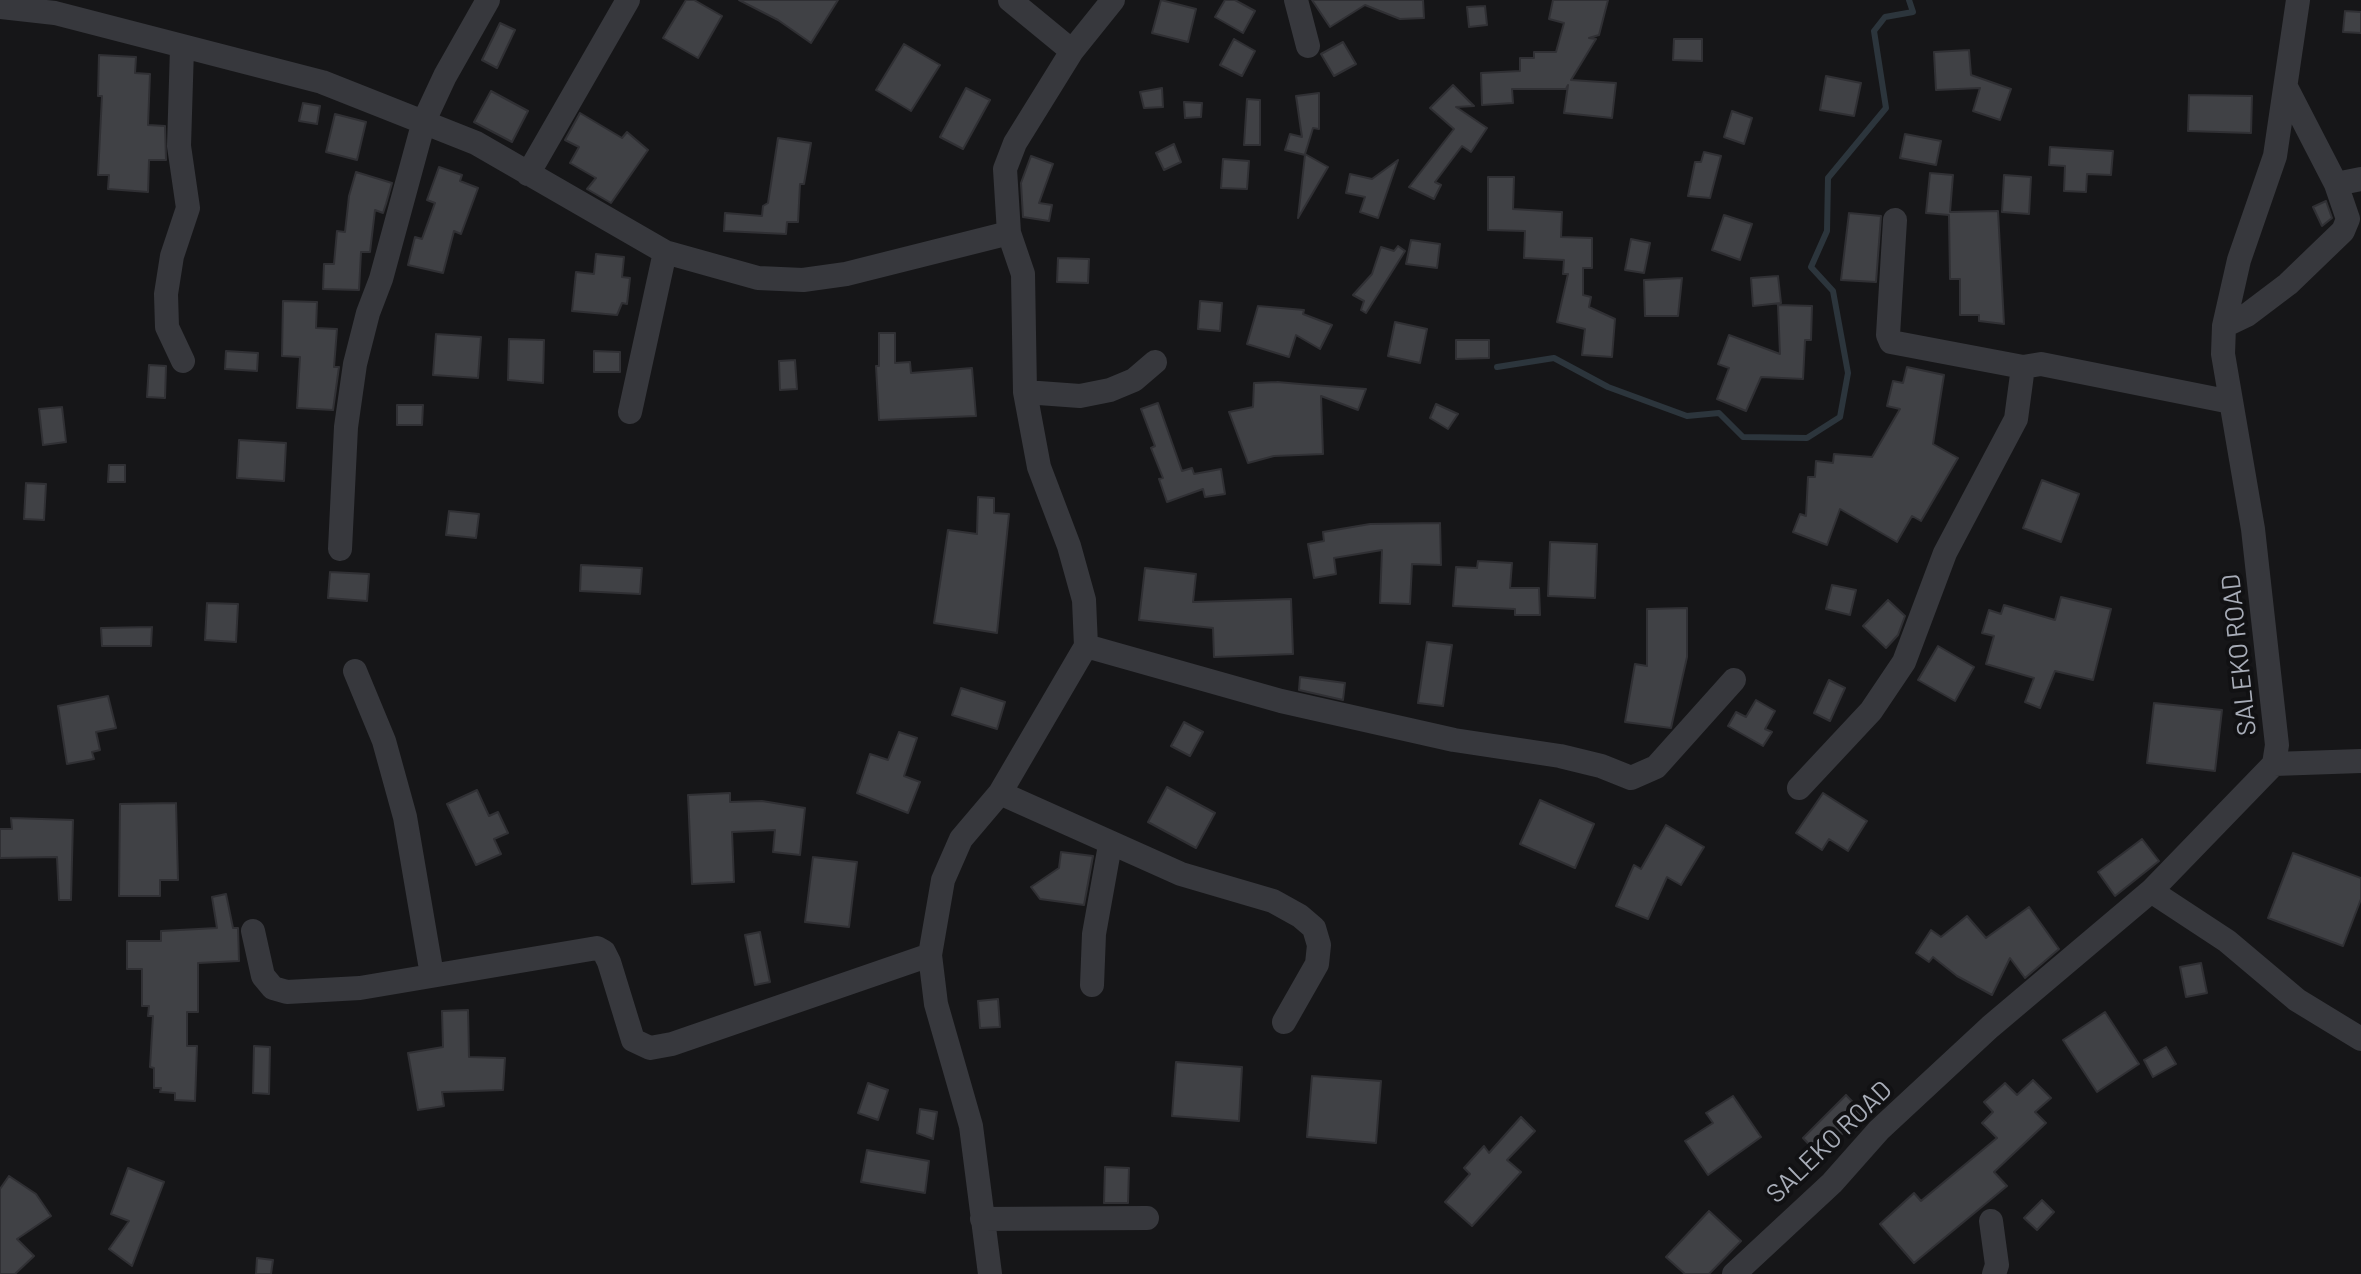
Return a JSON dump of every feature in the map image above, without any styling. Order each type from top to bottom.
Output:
[{"type":"street","points":[[340,549],[346,427],[355,364],[424,121],[445,76],[488,0]]},
{"type":"street","points":[[528,174],[628,0]]},
{"type":"street","points":[[1010,0],[1072,51]]},
{"type":"street","points":[[990,1274],[971,1126],[936,1004],[930,955],[943,880],[961,839],[1000,793],[1086,646],[1084,600],[1069,546],[1039,467],[1025,392],[1023,274],[1009,233],[1004,204],[1005,169],[1015,143],[1072,51],[1113,0]]},
{"type":"street","points":[[1296,0],[1308,46]]},
{"type":"street","name":"SALEKO ROAD","points":[[1734,1274],[1979,1038],[2151,891],[2274,764],[2277,745],[2253,529],[2223,354],[2224,326],[2239,260],[2275,156],[2298,0]]},
{"type":"street","points":[[0,7],[55,13],[322,82],[476,143],[665,252],[758,278],[803,280],[846,274],[1009,233]]},
{"type":"street","points":[[182,48],[179,146],[188,208],[172,256],[166,294],[167,327],[183,361]]},
{"type":"street","points":[[2224,326],[2268,301],[2343,231],[2348,212],[2287,89]]},
{"type":"street","points":[[2336,184],[2361,179]]},
{"type":"street","points":[[1895,220],[1888,335],[1891,342],[2023,367],[2041,364],[2231,402]]},
{"type":"street","points":[[630,412],[665,252]]},
{"type":"street","points":[[1025,392],[1080,396],[1110,390],[1134,380],[1155,362]]},
{"type":"street","points":[[1799,788],[1871,711],[1904,662],[1945,553],[2010,434],[2019,404],[2023,367]]},
{"type":"street","points":[[1086,646],[1281,701],[1454,740],[1560,756],[1601,766],[1631,778],[1656,767],[1734,680]]},
{"type":"street","points":[[355,671],[384,741],[405,817],[432,975]]},
{"type":"street","points":[[2274,764],[2361,761]]},
{"type":"street","points":[[1000,793],[1110,845],[1181,874],[1273,901],[1314,928],[1319,945],[1317,964],[1284,1022]]},
{"type":"street","points":[[1092,985],[1094,934],[1110,845]]},
{"type":"street","points":[[2151,891],[2227,941],[2297,1000],[2361,1039]]},
{"type":"street","points":[[253,931],[263,976],[273,988],[287,992],[360,988],[597,948],[604,952],[609,962],[633,1040],[650,1048],[930,955]]},
{"type":"street","points":[[982,1219],[1147,1218]]},
{"type":"street","points":[[1991,1221],[1997,1265],[1994,1274]]},
{"type":"building","points":[[686,0],[694,0],[722,16],[698,58],[663,38]]},
{"type":"building","points":[[739,0],[838,0],[811,43],[778,20]]},
{"type":"building","points":[[1161,0],[1196,9],[1188,42],[1152,33]]},
{"type":"building","points":[[1225,0],[1235,0],[1255,11],[1243,33],[1215,17]]},
{"type":"building","points":[[1312,0],[1423,0],[1424,18],[1400,19],[1365,5],[1330,27]]},
{"type":"building","points":[[1553,0],[1608,0],[1599,35],[1589,38],[1596,39],[1571,80],[1616,83],[1612,118],[1564,113],[1568,85],[1566,89],[1512,89],[1513,103],[1482,105],[1481,73],[1520,71],[1520,58],[1534,58],[1534,52],[1556,52],[1564,23],[1549,19]]},
{"type":"building","points":[[1485,6],[1487,25],[1469,27],[1467,7]]},
{"type":"building","points":[[2345,11],[2361,12],[2361,33],[2343,32]]},
{"type":"building","points":[[500,23],[515,30],[497,68],[482,60]]},
{"type":"building","points":[[1234,39],[1255,51],[1242,76],[1220,65]]},
{"type":"building","points":[[1674,39],[1702,39],[1702,61],[1673,60]]},
{"type":"building","points":[[1343,42],[1356,64],[1334,76],[1321,54]]},
{"type":"building","points":[[904,44],[940,65],[911,111],[876,90]]},
{"type":"building","points":[[1969,50],[1971,75],[2011,89],[2000,120],[1973,111],[1980,88],[1936,90],[1934,52]]},
{"type":"building","points":[[99,55],[136,57],[135,73],[150,74],[148,125],[165,126],[166,160],[149,160],[148,192],[108,189],[109,175],[98,175],[102,96],[98,96]]},
{"type":"building","points":[[1826,76],[1861,83],[1854,116],[1820,110]]},
{"type":"building","points":[[1453,85],[1474,106],[1456,107],[1487,128],[1471,152],[1462,146],[1435,182],[1441,185],[1434,199],[1409,187],[1454,129],[1430,108]]},
{"type":"building","points":[[966,88],[990,100],[963,149],[940,137]]},
{"type":"building","points":[[1162,88],[1163,107],[1144,108],[1140,92]]},
{"type":"building","points":[[491,91],[528,111],[512,142],[474,122]]},
{"type":"building","points":[[1319,93],[1319,129],[1313,128],[1305,154],[1328,167],[1298,218],[1305,155],[1285,150],[1290,134],[1302,137],[1296,96]]},
{"type":"building","points":[[2189,95],[2252,96],[2251,133],[2188,131]]},
{"type":"building","points":[[1247,99],[1260,100],[1260,145],[1244,145]]},
{"type":"building","points":[[1184,102],[1202,103],[1201,117],[1185,118]]},
{"type":"building","points":[[303,103],[320,106],[317,124],[299,121]]},
{"type":"building","points":[[1732,111],[1752,118],[1744,144],[1724,137]]},
{"type":"building","points":[[580,113],[622,138],[627,132],[648,150],[611,203],[587,189],[596,178],[570,163],[579,147],[565,140]]},
{"type":"building","points":[[335,114],[366,122],[357,160],[326,152]]},
{"type":"building","points":[[1905,134],[1941,141],[1936,165],[1900,158]]},
{"type":"building","points":[[778,138],[811,143],[804,184],[800,184],[798,222],[787,222],[786,234],[724,231],[725,213],[762,216],[763,206],[768,203]]},
{"type":"building","points":[[1174,144],[1181,162],[1164,170],[1156,153]]},
{"type":"building","points":[[2050,147],[2113,151],[2111,175],[2087,174],[2086,192],[2064,191],[2065,166],[2049,165]]},
{"type":"building","points":[[1704,152],[1721,156],[1710,198],[1688,196],[1695,162],[1701,162]]},
{"type":"building","points":[[1031,156],[1053,164],[1039,203],[1052,205],[1049,221],[1023,217],[1021,183]]},
{"type":"building","points":[[1223,159],[1249,161],[1247,189],[1221,188]]},
{"type":"building","points":[[1398,160],[1378,218],[1360,212],[1365,197],[1346,193],[1350,174],[1372,179]]},
{"type":"building","points":[[439,167],[462,175],[460,181],[478,188],[461,234],[454,231],[443,273],[408,265],[415,237],[422,239],[435,203],[427,200]]},
{"type":"building","points":[[356,172],[392,183],[383,213],[375,210],[370,252],[361,252],[359,290],[323,289],[324,264],[334,264],[337,231],[345,232],[349,196]]},
{"type":"building","points":[[1930,173],[1953,175],[1950,212],[1998,211],[2004,324],[1979,321],[1979,315],[1960,315],[1960,279],[1950,279],[1949,215],[1926,213]]},
{"type":"building","points":[[2004,175],[2031,177],[2029,214],[2002,212]]},
{"type":"building","points":[[1488,177],[1514,177],[1513,209],[1562,212],[1561,237],[1592,238],[1592,268],[1583,268],[1583,295],[1591,297],[1589,307],[1615,319],[1612,357],[1582,355],[1585,329],[1557,322],[1568,274],[1563,274],[1564,260],[1524,258],[1525,231],[1488,230]]},
{"type":"building","points":[[2326,201],[2332,218],[2322,226],[2313,207]]},
{"type":"building","points":[[1849,213],[1881,216],[1876,282],[1841,280]]},
{"type":"building","points":[[1724,215],[1752,224],[1740,260],[1712,250]]},
{"type":"building","points":[[1631,239],[1650,243],[1644,273],[1625,270]]},
{"type":"building","points":[[1411,240],[1440,244],[1437,268],[1406,264]]},
{"type":"building","points":[[1398,246],[1405,251],[1366,313],[1361,310],[1364,301],[1353,295],[1372,274],[1381,247],[1394,251]]},
{"type":"building","points":[[596,254],[624,257],[622,277],[630,278],[627,304],[622,303],[617,315],[572,311],[576,272],[594,274]]},
{"type":"building","points":[[1058,258],[1089,259],[1088,283],[1057,282]]},
{"type":"building","points":[[1778,276],[1781,303],[1753,306],[1751,278]]},
{"type":"building","points":[[1682,278],[1678,316],[1645,316],[1644,280]]},
{"type":"building","points":[[283,301],[317,302],[316,328],[337,329],[334,367],[339,367],[333,410],[297,408],[300,357],[282,356]]},
{"type":"building","points":[[1200,301],[1222,303],[1220,331],[1198,329]]},
{"type":"building","points":[[1778,305],[1812,306],[1811,340],[1805,340],[1803,379],[1761,377],[1746,411],[1717,399],[1729,368],[1718,364],[1729,335],[1780,354]]},
{"type":"building","points":[[1258,306],[1304,310],[1303,314],[1332,325],[1320,349],[1296,335],[1289,357],[1247,344]]},
{"type":"building","points":[[1395,322],[1427,329],[1420,363],[1388,356]]},
{"type":"building","points":[[879,333],[895,333],[895,363],[910,362],[911,373],[972,368],[976,416],[879,420],[876,366],[879,366]]},
{"type":"building","points":[[436,334],[481,337],[478,378],[433,375]]},
{"type":"building","points":[[509,339],[544,340],[543,383],[508,380]]},
{"type":"building","points":[[1456,340],[1489,340],[1489,358],[1456,359]]},
{"type":"building","points":[[226,351],[258,353],[257,371],[225,369]]},
{"type":"building","points":[[594,351],[620,352],[620,372],[594,372]]},
{"type":"building","points":[[795,360],[797,389],[780,390],[779,361]]},
{"type":"building","points":[[149,365],[166,366],[165,398],[147,397]]},
{"type":"building","points":[[1907,367],[1944,375],[1933,444],[1958,458],[1921,521],[1912,516],[1897,542],[1840,509],[1827,545],[1793,532],[1800,514],[1806,516],[1808,477],[1815,477],[1816,461],[1833,463],[1834,454],[1872,457],[1900,409],[1887,406],[1893,381],[1903,383]]},
{"type":"building","points":[[1254,383],[1366,389],[1358,410],[1321,396],[1323,454],[1274,456],[1248,463],[1229,412],[1253,407]]},
{"type":"building","points":[[1158,403],[1182,471],[1192,468],[1194,474],[1221,469],[1225,494],[1205,497],[1203,489],[1167,502],[1159,479],[1163,478],[1151,448],[1155,446],[1141,409]]},
{"type":"building","points":[[1436,404],[1458,414],[1448,429],[1430,418]]},
{"type":"building","points":[[397,405],[423,405],[422,425],[397,425]]},
{"type":"building","points":[[62,407],[66,442],[43,445],[39,409]]},
{"type":"building","points":[[239,440],[286,443],[284,481],[237,478]]},
{"type":"building","points":[[109,465],[125,465],[125,482],[108,482]]},
{"type":"building","points":[[2042,480],[2079,494],[2061,542],[2023,528]]},
{"type":"building","points":[[26,483],[46,484],[44,520],[24,519]]},
{"type":"building","points":[[978,497],[994,498],[994,513],[1009,514],[997,633],[934,623],[948,530],[977,534]]},
{"type":"building","points":[[449,511],[479,514],[476,538],[446,535]]},
{"type":"building","points":[[1440,523],[1441,565],[1412,564],[1410,604],[1380,603],[1382,550],[1334,558],[1336,574],[1314,578],[1308,544],[1324,541],[1323,532],[1370,524]]},
{"type":"building","points":[[1550,542],[1597,544],[1595,598],[1548,596]]},
{"type":"building","points":[[1478,561],[1512,563],[1510,588],[1539,588],[1540,615],[1515,615],[1515,609],[1453,606],[1456,567],[1477,568]]},
{"type":"building","points":[[581,565],[642,568],[640,594],[580,591]]},
{"type":"building","points":[[1145,568],[1196,574],[1193,602],[1291,599],[1293,654],[1214,657],[1213,628],[1139,620]]},
{"type":"building","points":[[330,572],[369,574],[367,601],[328,598]]},
{"type":"building","points":[[1832,585],[1856,590],[1850,615],[1826,609]]},
{"type":"building","points":[[2061,597],[2111,609],[2093,680],[2055,671],[2040,708],[2025,702],[2034,678],[1986,664],[1994,636],[1982,633],[1989,610],[2001,614],[2004,605],[2055,620]]},
{"type":"building","points":[[1888,600],[1905,616],[1898,635],[1886,648],[1863,626]]},
{"type":"building","points":[[207,603],[238,604],[236,642],[205,640]]},
{"type":"building","points":[[1687,608],[1687,657],[1671,728],[1625,722],[1635,664],[1647,666],[1647,609]]},
{"type":"building","points":[[152,627],[151,646],[102,646],[101,628]]},
{"type":"building","points":[[1427,642],[1452,645],[1443,706],[1418,703]]},
{"type":"building","points":[[1938,646],[1974,667],[1955,701],[1918,680]]},
{"type":"building","points":[[1300,677],[1345,683],[1343,700],[1299,690]]},
{"type":"building","points":[[1829,680],[1845,688],[1830,721],[1814,713]]},
{"type":"building","points":[[961,688],[1005,702],[997,729],[952,715]]},
{"type":"building","points":[[108,696],[116,728],[96,732],[100,750],[92,752],[94,759],[67,764],[58,706]]},
{"type":"building","points":[[1756,700],[1775,711],[1765,729],[1772,732],[1763,746],[1728,726],[1736,712],[1746,717]]},
{"type":"building","points":[[2154,703],[2222,710],[2215,771],[2147,763]]},
{"type":"building","points":[[1184,722],[1203,732],[1190,756],[1171,746]]},
{"type":"building","points":[[899,732],[917,738],[904,776],[920,782],[908,813],[857,793],[870,754],[888,760]]},
{"type":"building","points":[[1167,787],[1215,813],[1196,848],[1148,822]]},
{"type":"building","points":[[477,790],[489,816],[498,812],[508,833],[494,839],[501,854],[476,865],[447,804]]},
{"type":"building","points":[[730,793],[730,802],[762,801],[805,808],[800,855],[773,852],[775,830],[732,832],[734,882],[692,884],[688,795]]},
{"type":"building","points":[[1823,793],[1867,821],[1848,851],[1829,839],[1822,850],[1796,833]]},
{"type":"building","points":[[1540,800],[1594,824],[1575,868],[1520,844]]},
{"type":"building","points":[[176,803],[178,880],[160,880],[160,896],[119,896],[120,804]]},
{"type":"building","points":[[11,818],[73,820],[71,900],[59,900],[57,857],[0,858],[0,829],[12,829]]},
{"type":"building","points":[[1666,825],[1704,847],[1681,885],[1667,877],[1648,919],[1616,906],[1634,865],[1641,869]]},
{"type":"building","points":[[2142,839],[2159,861],[2115,896],[2098,872]]},
{"type":"building","points":[[1061,852],[1093,856],[1084,905],[1040,899],[1031,887],[1059,868]]},
{"type":"building","points":[[2293,853],[2361,878],[2361,899],[2343,946],[2268,918]]},
{"type":"building","points":[[813,857],[857,862],[849,927],[805,922]]},
{"type":"building","points":[[226,894],[233,928],[238,928],[239,961],[198,963],[198,1012],[187,1012],[187,1046],[197,1046],[195,1101],[175,1100],[175,1093],[160,1092],[161,1088],[154,1088],[154,1068],[150,1067],[153,1016],[148,1016],[149,1006],[142,1006],[142,969],[127,969],[127,941],[161,941],[161,931],[217,928],[212,897]]},
{"type":"building","points":[[2029,907],[2059,949],[2025,978],[2010,958],[1992,995],[1957,976],[1933,957],[1929,962],[1916,953],[1931,930],[1941,937],[1967,916],[1986,938]]},
{"type":"building","points":[[760,932],[770,982],[755,985],[745,935]]},
{"type":"building","points":[[2201,963],[2207,993],[2186,997],[2180,967]]},
{"type":"building","points":[[998,999],[1000,1027],[980,1028],[978,1001]]},
{"type":"building","points":[[468,1010],[469,1057],[505,1058],[503,1090],[442,1092],[444,1106],[418,1110],[408,1053],[443,1047],[442,1011]]},
{"type":"building","points":[[2105,1012],[2139,1064],[2097,1092],[2063,1040]]},
{"type":"building","points":[[254,1046],[270,1047],[269,1094],[253,1093]]},
{"type":"building","points":[[2166,1047],[2176,1064],[2153,1077],[2144,1060]]},
{"type":"building","points":[[1176,1062],[1242,1067],[1239,1121],[1172,1116]]},
{"type":"building","points":[[1312,1076],[1381,1081],[1376,1143],[1307,1137]]},
{"type":"building","points":[[2033,1080],[2051,1098],[2035,1112],[2046,1123],[1994,1172],[2007,1186],[1914,1263],[1880,1224],[1914,1193],[1921,1201],[1997,1138],[1982,1123],[1993,1112],[1984,1102],[2005,1083],[2017,1095]]},
{"type":"building","points":[[868,1083],[888,1090],[878,1120],[858,1113]]},
{"type":"building","points":[[1846,1095],[1864,1114],[1819,1155],[1803,1138]]},
{"type":"building","points":[[1733,1096],[1761,1137],[1708,1175],[1685,1141],[1713,1123],[1706,1113]]},
{"type":"building","points":[[920,1109],[937,1112],[933,1139],[917,1133]]},
{"type":"building","points":[[1521,1117],[1535,1131],[1507,1160],[1521,1172],[1472,1226],[1445,1202],[1470,1174],[1464,1168],[1484,1146],[1489,1153]]},
{"type":"building","points":[[867,1150],[929,1161],[925,1193],[861,1182]]},
{"type":"building","points":[[1105,1167],[1129,1168],[1128,1203],[1104,1203]]},
{"type":"building","points":[[128,1168],[164,1182],[132,1266],[109,1249],[129,1221],[111,1214]]},
{"type":"building","points":[[9,1176],[36,1194],[51,1216],[17,1239],[34,1256],[15,1274],[0,1274],[0,1189]]},
{"type":"building","points":[[2042,1200],[2054,1212],[2037,1230],[2024,1218]]},
{"type":"building","points":[[1709,1211],[1741,1241],[1709,1274],[1685,1274],[1666,1257]]},
{"type":"building","points":[[257,1258],[273,1260],[271,1274],[256,1274]]},
{"type":"waterway","points":[[1497,367],[1554,358],[1608,387],[1687,416],[1719,413],[1743,437],[1807,438],[1840,417],[1848,373],[1833,291],[1811,267],[1827,231],[1828,178],[1886,108],[1874,31],[1885,17],[1913,12],[1909,0]]}]
